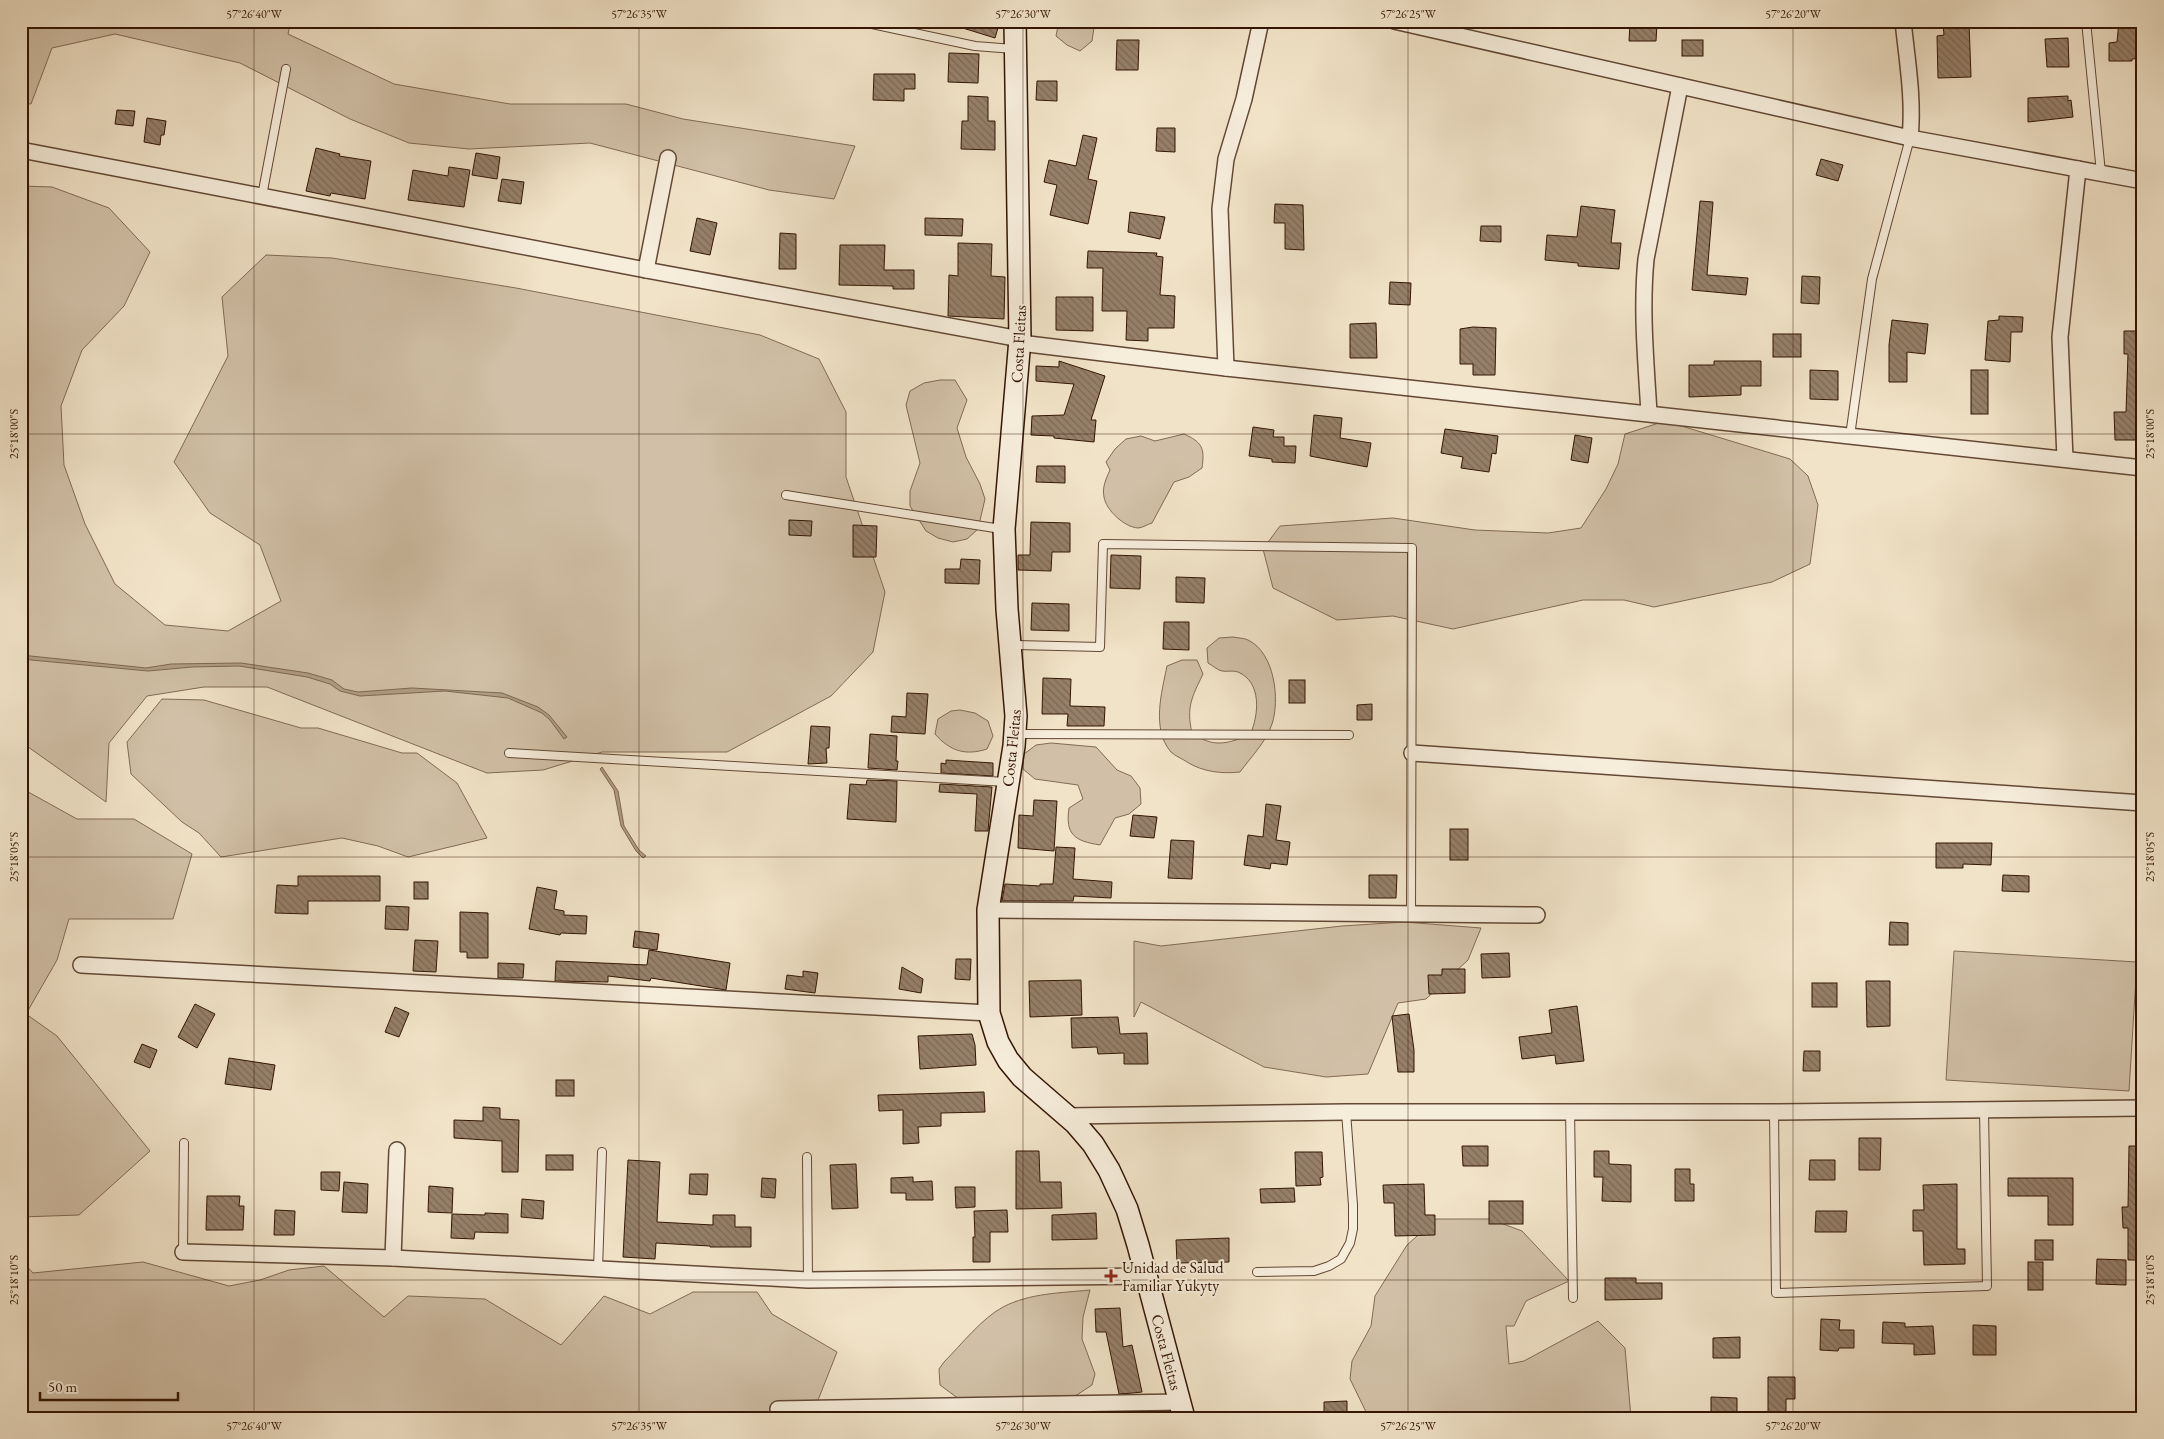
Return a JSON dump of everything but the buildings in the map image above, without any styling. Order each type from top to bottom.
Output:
[{"type":"main road","name":"Costa Fleitas","points":[[1015,21],[1014,50],[1020,225],[1020,341],[1004,529],[1006,601],[1014,680],[1015,734],[988,910],[989,1013],[998,1042],[1008,1060],[1022,1076],[1067,1116],[1093,1144],[1109,1170],[1127,1209],[1147,1276],[1182,1410]]},
{"type":"street","points":[[1226,368],[1220,209],[1226,159],[1244,98],[1261,21]]},
{"type":"street","points":[[1394,21],[1910,138],[2143,181]]},
{"type":"street","points":[[1902,21],[1911,90],[1912,116],[1910,138]]},
{"type":"street","points":[[1649,413],[1643,306],[1644,280],[1646,259],[1680,86]]},
{"type":"street","points":[[21,150],[1020,341],[1226,368],[2143,468]]},
{"type":"street","points":[[646,270],[668,158]]},
{"type":"street","points":[[2065,460],[2060,337],[2078,169]]},
{"type":"street","points":[[1412,753],[2143,803]]},
{"type":"street","points":[[988,910],[1537,915]]},
{"type":"street","points":[[81,965],[989,1013]]},
{"type":"street","points":[[1067,1116],[1570,1110],[1774,1112],[2143,1108]]},
{"type":"street","points":[[393,1258],[397,1150]]},
{"type":"street","points":[[182,1252],[393,1258],[808,1280],[1147,1276]]},
{"type":"street","points":[[778,1409],[1182,1410]]},
{"type":"lane","points":[[858,21],[975,46],[1014,50]]},
{"type":"lane","points":[[2086,21],[2101,173]]},
{"type":"lane","points":[[262,196],[286,69]]},
{"type":"lane","points":[[1850,436],[1872,279],[1910,138]]},
{"type":"lane","points":[[786,495],[1004,529]]},
{"type":"lane","points":[[1011,644],[1100,647],[1103,544],[1412,548],[1410,914]]},
{"type":"lane","points":[[1015,734],[1349,735]]},
{"type":"lane","points":[[509,753],[1008,782]]},
{"type":"lane","points":[[1570,1110],[1574,1298]]},
{"type":"lane","points":[[1774,1112],[1776,1293],[1987,1286],[1984,1110]]},
{"type":"lane","points":[[1257,1272],[1314,1271],[1329,1266],[1341,1258],[1350,1243],[1353,1229],[1353,1206],[1346,1112]]},
{"type":"lane","points":[[182,1252],[184,1143]]},
{"type":"lane","points":[[598,1269],[602,1152]]},
{"type":"lane","points":[[808,1157],[808,1280]]},
{"type":"shaded area","points":[[21,21],[291,21],[288,34],[394,84],[510,104],[626,104],[683,119],[855,146],[834,199],[769,190],[590,143],[469,149],[409,143],[350,119],[240,63],[115,34],[52,48],[31,104],[21,103]]},
{"type":"shaded area","points":[[1059,21],[1095,21],[1092,41],[1080,51],[1067,45],[1056,36]]},
{"type":"shaded area","points":[[21,186],[52,187],[109,208],[150,252],[124,306],[82,350],[61,406],[64,465],[85,524],[115,584],[165,625],[228,631],[281,601],[260,545],[210,513],[174,462],[228,356],[222,297],[266,255],[332,258],[516,288],[760,335],[819,359],[846,412],[846,477],[885,592],[873,652],[831,696],[727,752],[602,752],[543,770],[487,773],[267,687],[204,687],[147,696],[109,743],[106,802],[21,742]]},
{"type":"shaded area","points":[[955,380],[967,400],[957,428],[966,457],[980,484],[985,499],[978,529],[967,539],[953,542],[938,538],[926,531],[910,506],[910,491],[920,463],[906,405],[910,391],[924,383]]},
{"type":"shaded area","points":[[1665,421],[1790,459],[1808,476],[1818,505],[1810,564],[1772,582],[1654,607],[1624,600],[1583,600],[1453,629],[1393,616],[1337,620],[1273,588],[1263,549],[1280,526],[1393,518],[1475,530],[1548,533],[1581,528],[1606,489],[1618,464],[1625,434]]},
{"type":"shaded area","points":[[1184,434],[1201,446],[1203,455],[1202,468],[1189,477],[1174,482],[1152,523],[1138,528],[1127,525],[1116,517],[1105,502],[1105,483],[1110,470],[1106,462],[1115,449],[1126,439],[1141,436],[1155,441]]},
{"type":"shaded area","points":[[1233,637],[1248,640],[1257,646],[1264,655],[1270,666],[1273,678],[1275,703],[1272,724],[1258,749],[1240,772],[1226,773],[1200,768],[1171,752],[1161,732],[1160,710],[1167,666],[1182,660],[1197,660],[1203,674],[1191,702],[1190,724],[1192,733],[1214,743],[1234,741],[1250,735],[1256,709],[1255,691],[1251,683],[1238,672],[1220,670],[1208,663],[1207,648],[1219,638]]},
{"type":"shaded area","points":[[21,655],[146,668],[171,664],[241,663],[308,673],[332,680],[344,689],[358,692],[412,688],[502,693],[538,707],[549,715],[567,737],[564,739],[550,720],[542,713],[508,698],[445,691],[360,696],[340,691],[330,684],[307,677],[239,666],[192,667],[148,671],[21,659]]},
{"type":"shaded area","points":[[162,699],[204,700],[301,728],[318,728],[402,753],[417,753],[457,783],[487,838],[408,857],[378,846],[342,838],[221,857],[199,833],[182,822],[131,774],[127,742]]},
{"type":"shaded area","points":[[960,710],[975,713],[988,721],[993,736],[987,749],[972,752],[958,750],[946,744],[935,734],[938,719],[951,711]]},
{"type":"shaded area","points":[[1051,743],[1096,747],[1117,770],[1131,776],[1140,788],[1141,804],[1129,814],[1115,818],[1100,845],[1078,839],[1070,831],[1069,808],[1083,799],[1078,785],[1035,779],[1023,769],[1024,754],[1036,745]]},
{"type":"shaded area","points":[[602,767],[618,791],[624,826],[639,850],[646,856],[643,858],[636,851],[621,826],[614,790],[600,769]]},
{"type":"shaded area","points":[[21,788],[77,819],[134,819],[192,854],[173,919],[69,919],[57,960],[26,1014],[57,1036],[150,1151],[79,1215],[21,1217]]},
{"type":"shaded area","points":[[1404,922],[1481,928],[1468,960],[1426,999],[1398,1003],[1368,1074],[1326,1077],[1264,1067],[1141,1002],[1134,1017],[1134,941],[1161,946],[1342,926]]},
{"type":"shaded area","points":[[1954,951],[2137,962],[2129,1091],[1946,1080]]},
{"type":"shaded area","points":[[1436,1219],[1490,1219],[1522,1231],[1569,1281],[1526,1301],[1514,1326],[1506,1326],[1509,1364],[1524,1361],[1598,1321],[1625,1348],[1631,1418],[1369,1418],[1350,1379],[1352,1361],[1371,1326],[1375,1296],[1407,1245]]},
{"type":"shaded area","points":[[21,1260],[33,1273],[143,1262],[229,1286],[260,1280],[289,1270],[324,1266],[384,1317],[408,1296],[485,1299],[561,1345],[604,1296],[650,1314],[693,1292],[757,1292],[772,1314],[837,1352],[818,1400],[816,1418],[21,1418]]},
{"type":"shaded area","points":[[1090,1290],[1083,1317],[1082,1339],[1095,1374],[1092,1385],[1060,1406],[1017,1418],[991,1418],[982,1416],[940,1385],[939,1369],[944,1362],[995,1312],[1013,1302],[1035,1296]]},
{"type":"place","name":"Unidad de Salud Familiar Yukyty","points":[[1111,1276]]}]
